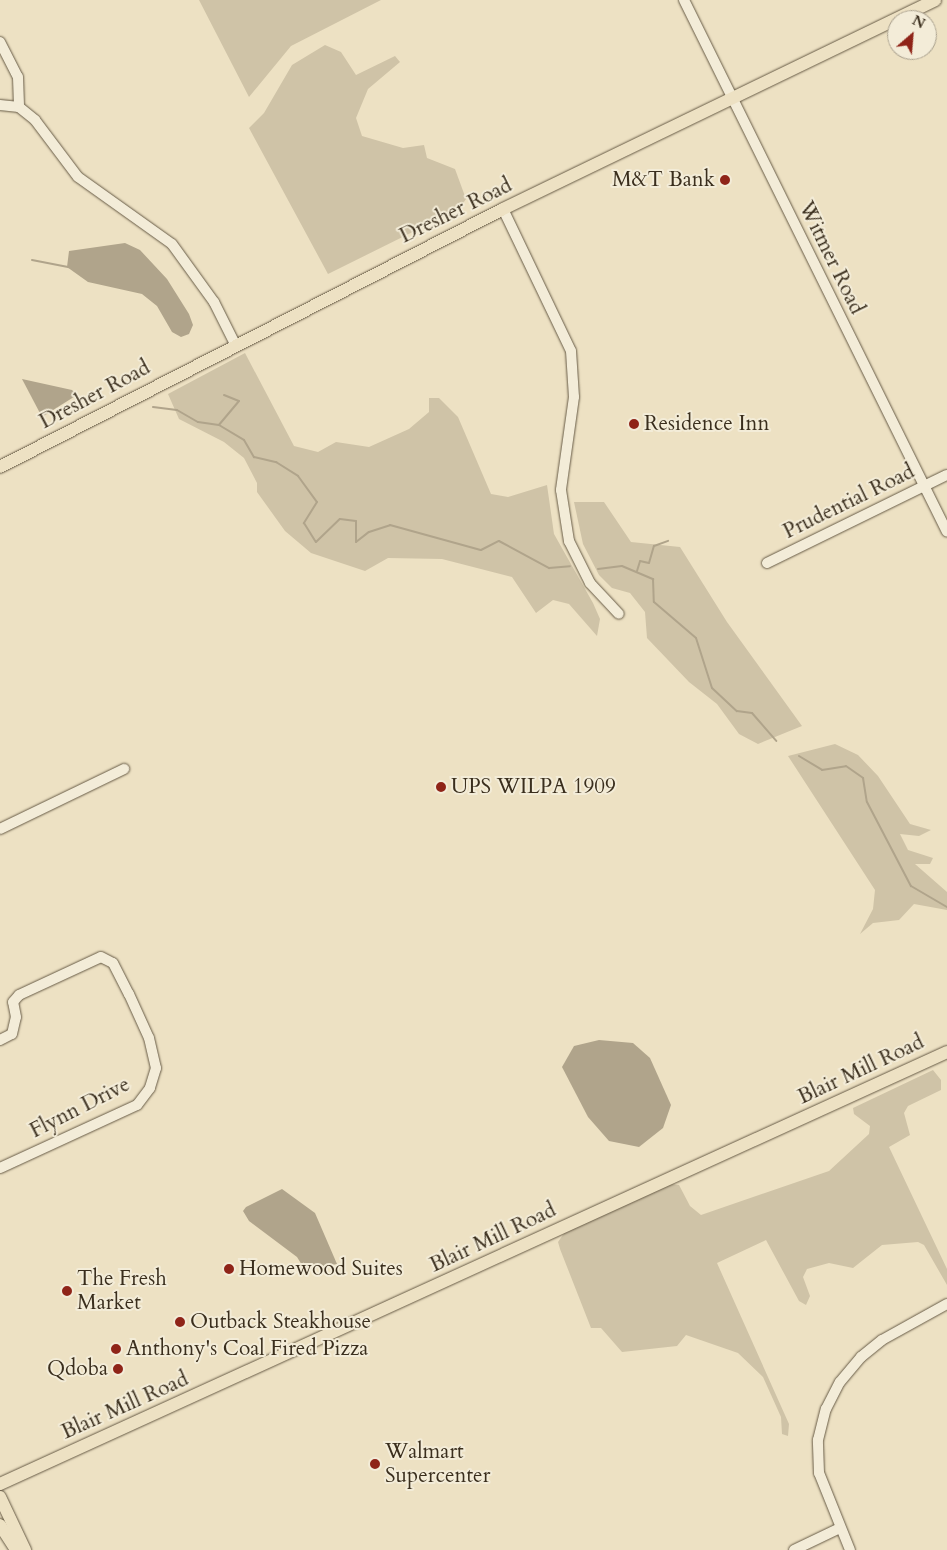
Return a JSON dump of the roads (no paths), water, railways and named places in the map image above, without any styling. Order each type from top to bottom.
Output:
[{"type":"main road","name":"Dresher Road","points":[[0,467],[235,344],[503,209],[732,100],[935,0]]},
{"type":"main road","name":"Blair Mill Road","points":[[0,1484],[947,1052]]},
{"type":"main road","points":[[0,1497],[25,1550]]},
{"type":"main road","points":[[0,1516],[16,1550]]},
{"type":"main road","points":[[0,1525],[16,1550]]},
{"type":"street","name":"Witmer Road","points":[[684,0],[923,487],[947,532]]},
{"type":"street","points":[[0,42],[18,77],[19,107]]},
{"type":"street","points":[[0,105],[19,107],[35,120],[78,176],[139,216],[179,252],[214,302],[235,344]]},
{"type":"street","points":[[503,209],[571,351],[574,392],[561,490],[568,541],[590,583],[619,614]]},
{"type":"street","name":"Prudential Road","points":[[767,563],[947,475]]},
{"type":"street","points":[[0,829],[124,769]]},
{"type":"street","name":"Flynn Drive","points":[[0,1040],[12,1034],[16,1017],[13,1002],[19,995],[101,957],[113,963],[129,994],[149,1038],[156,1068],[150,1088],[137,1105],[0,1168]]},
{"type":"street","points":[[850,1550],[819,1473],[818,1440],[826,1409],[840,1382],[861,1357],[882,1340],[947,1304]]},
{"type":"street","points":[[794,1550],[840,1528]]},
{"type":"waterway","points":[[32,260],[69,267]]},
{"type":"waterway","points":[[224,395],[239,401],[219,425],[244,440],[254,457],[276,462],[298,476],[317,502],[304,523],[316,542],[340,519],[356,521],[356,542],[369,532],[390,525],[481,550],[499,541],[549,568],[570,566]]},
{"type":"waterway","points":[[153,407],[177,410],[198,422],[219,425]]},
{"type":"waterway","points":[[637,571],[640,561],[649,563],[654,546],[668,541]]},
{"type":"waterway","points":[[598,569],[622,566],[653,579],[654,602],[696,638],[712,688],[737,711],[752,713],[776,741]]},
{"type":"waterway","points":[[799,756],[822,770],[846,766],[863,778],[867,802],[911,886],[947,907]]},
{"type":"place","name":"M&T Bank","points":[[725,180]]},
{"type":"place","name":"Residence Inn","points":[[634,424]]},
{"type":"place","name":"UPS WILPA 1909","points":[[441,787]]},
{"type":"place","name":"Homewood Suites","points":[[229,1269]]},
{"type":"place","name":"The Fresh Market","points":[[67,1291]]},
{"type":"place","name":"Outback Steakhouse","points":[[180,1322]]},
{"type":"place","name":"Anthony's Coal Fired Pizza","points":[[116,1349]]},
{"type":"place","name":"Qdoba","points":[[118,1369]]},
{"type":"place","name":"Walmart Supercenter","points":[[375,1464]]}]
